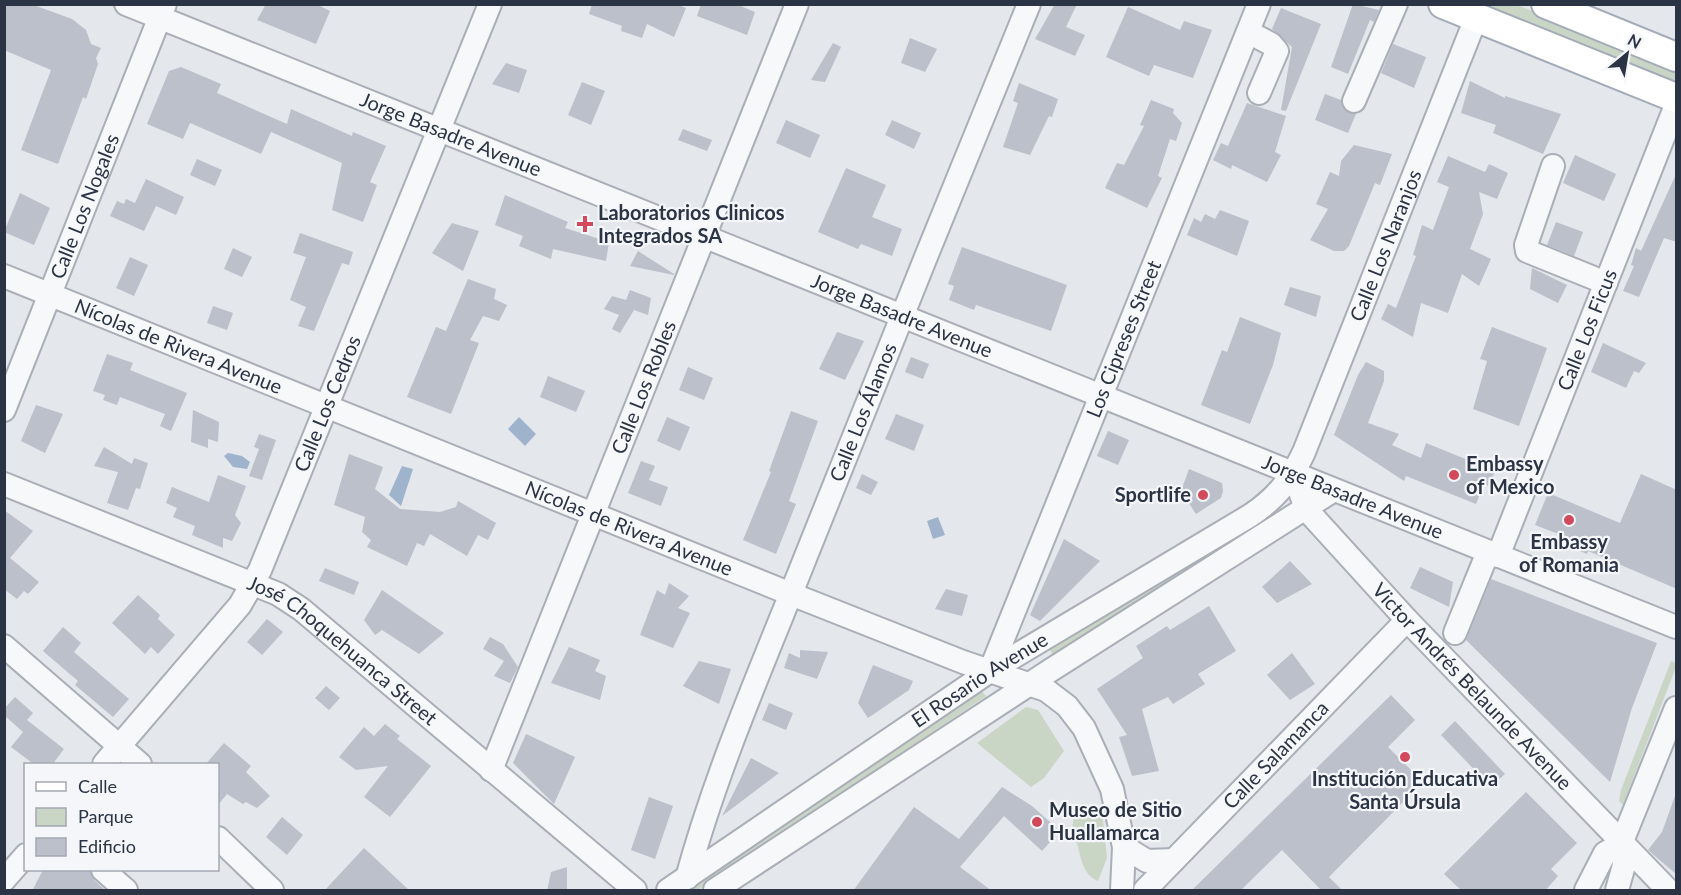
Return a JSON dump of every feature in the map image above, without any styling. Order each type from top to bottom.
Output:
[{"type":"main road","points":[[1443,4],[1677,98]]},
{"type":"main road","points":[[1546,4],[1677,57]]},
{"type":"street","name":"Jorge Basadre Avenue","points":[[126,4],[162,11],[439,130],[1677,627]]},
{"type":"street","name":"Calle Los Cedros","points":[[106,763],[240,605],[252,583],[327,406],[490,4]]},
{"type":"street","name":"Calle Los Robles","points":[[491,770],[797,4]]},
{"type":"street","name":"Calle Los Álamos","points":[[677,884],[901,316],[1029,4]]},
{"type":"street","name":"Los Cipreses Street","points":[[990,671],[1259,4]]},
{"type":"street","points":[[1354,101],[1396,4]]},
{"type":"street","name":"Calle Los Nogales","points":[[4,410],[162,11]]},
{"type":"street","name":"Calle Los Naranjos","points":[[1294,474],[1476,18]]},
{"type":"street","points":[[1248,32],[1271,44],[1277,51],[1259,93]]},
{"type":"street","name":"Calle Los Ficus","points":[[1455,633],[1493,554],[1677,105]]},
{"type":"street","points":[[1553,166],[1526,245],[1527,251],[1606,283]]},
{"type":"street","name":"Nícolas de Rivera Avenue","points":[[4,276],[791,594],[990,671],[1031,683],[1046,690],[1067,706],[1084,728],[1112,789],[1124,847],[1122,891]]},
{"type":"street","name":"Victor Andrés Belaunde Avenue","points":[[1294,474],[1306,509],[1407,620],[1668,891]]},
{"type":"street","name":"El Rosario Avenue","points":[[677,884],[990,671],[1257,511],[1280,493],[1294,474]]},
{"type":"street","name":"José Choquehuanca Street","points":[[4,484],[278,594],[301,609],[635,891]]},
{"type":"street","name":"El Rosario Avenue","points":[[715,891],[1031,683],[1260,535],[1334,490]]},
{"type":"street","name":"Calle Salamanca","points":[[1145,891],[1407,620]]},
{"type":"street","points":[[4,646],[138,763]]},
{"type":"street","points":[[1617,891],[1624,865],[1621,844],[1677,708]]},
{"type":"street","points":[[702,823],[709,842],[720,856]]},
{"type":"street","points":[[219,839],[272,891]]},
{"type":"street","points":[[1586,891],[1605,853],[1621,844]]},
{"type":"street","points":[[1124,847],[1148,861],[1174,860]]},
{"type":"street","points":[[4,880],[24,857]]},
{"type":"street","points":[[104,871],[126,891]]},
{"type":"green space","points":[[1467,5],[1517,5],[1676,69],[1676,89]]},
{"type":"green space","points":[[1244,522],[1253,536],[1055,658],[1046,644]]},
{"type":"green space","points":[[1671,661],[1676,663],[1676,667],[1623,805],[1619,801],[1621,790]]},
{"type":"green space","points":[[978,687],[986,696],[698,890],[677,890]]},
{"type":"green space","points":[[1026,707],[1038,710],[1064,751],[1044,778],[1031,787],[977,743]]},
{"type":"green space","points":[[1083,803],[1102,811],[1107,858],[1098,881],[1089,875],[1081,860],[1077,843],[1065,835],[1063,825],[1072,829],[1075,810]]},
{"type":"water","points":[[519,417],[536,434],[525,446],[508,429]]},
{"type":"water","points":[[228,453],[242,456],[250,462],[247,469],[233,467],[224,456]]},
{"type":"water","points":[[402,466],[413,469],[401,506],[389,495]]},
{"type":"water","points":[[938,517],[945,535],[933,539],[927,521]]},
{"type":"building","points":[[4,4],[31,4],[72,19],[86,30],[91,44],[101,48],[96,58],[98,64],[86,99],[83,97],[58,164],[21,150],[51,70],[4,50]]},
{"type":"building","points":[[266,4],[316,4],[330,11],[316,44],[257,20]]},
{"type":"building","points":[[592,4],[676,4],[686,8],[674,37],[647,24],[642,38],[621,31],[622,26],[589,14]]},
{"type":"building","points":[[701,4],[736,4],[755,12],[747,35],[697,16]]},
{"type":"building","points":[[1055,4],[1077,4],[1066,27],[1085,35],[1075,56],[1035,39]]},
{"type":"building","points":[[1353,4],[1379,10],[1374,22],[1370,20],[1348,74],[1331,67]]},
{"type":"building","points":[[1128,7],[1180,30],[1184,21],[1212,30],[1193,78],[1154,65],[1149,76],[1106,57]]},
{"type":"building","points":[[1281,8],[1321,24],[1286,111],[1281,110],[1292,47],[1272,29]]},
{"type":"building","points":[[910,38],[937,49],[925,72],[901,63]]},
{"type":"building","points":[[833,43],[841,47],[825,82],[811,80]]},
{"type":"building","points":[[1393,44],[1426,57],[1414,88],[1381,73]]},
{"type":"building","points":[[506,63],[527,70],[519,93],[492,84]]},
{"type":"building","points":[[181,67],[221,84],[217,93],[287,124],[291,109],[352,136],[353,132],[386,146],[370,182],[377,185],[363,222],[332,210],[342,163],[271,132],[261,154],[190,123],[183,139],[147,124],[169,71]]},
{"type":"building","points":[[1470,81],[1505,98],[1505,96],[1561,114],[1543,154],[1493,133],[1496,125],[1461,113]]},
{"type":"building","points":[[582,82],[605,91],[591,125],[568,115]]},
{"type":"building","points":[[1019,83],[1058,99],[1052,117],[1049,116],[1030,155],[1003,147],[1018,103],[1013,101]]},
{"type":"building","points":[[1325,94],[1341,100],[1344,109],[1356,114],[1348,133],[1315,120]]},
{"type":"building","points":[[1151,100],[1174,109],[1173,113],[1182,123],[1176,141],[1170,139],[1158,176],[1162,178],[1147,208],[1105,188],[1117,163],[1124,165],[1144,126],[1140,125]]},
{"type":"building","points":[[1247,103],[1286,116],[1275,152],[1281,155],[1267,182],[1232,165],[1231,169],[1213,160],[1221,143],[1228,146]]},
{"type":"building","points":[[786,120],[820,135],[810,158],[776,143]]},
{"type":"building","points":[[892,120],[921,133],[914,149],[885,135]]},
{"type":"building","points":[[683,129],[712,140],[707,151],[678,140]]},
{"type":"building","points":[[1354,145],[1392,154],[1380,185],[1375,183],[1349,246],[1344,251],[1334,251],[1310,240],[1328,209],[1316,204],[1330,172],[1339,176],[1341,161]]},
{"type":"building","points":[[1575,155],[1616,174],[1604,201],[1563,183]]},
{"type":"building","points":[[1448,156],[1485,172],[1489,164],[1508,173],[1497,199],[1479,192],[1483,214],[1470,249],[1491,259],[1479,286],[1462,274],[1448,313],[1421,303],[1413,337],[1381,319],[1388,304],[1396,308],[1416,256],[1413,255],[1422,225],[1433,230],[1449,187],[1437,182]]},
{"type":"building","points":[[197,159],[222,170],[215,186],[190,175]]},
{"type":"building","points":[[846,168],[886,185],[872,217],[902,229],[892,256],[861,244],[858,249],[818,232]]},
{"type":"building","points":[[1677,172],[1677,242],[1664,238],[1639,297],[1623,291],[1634,266],[1631,265],[1636,248],[1641,251]]},
{"type":"building","points":[[146,179],[184,197],[176,215],[156,206],[144,231],[110,216],[117,201],[124,204],[126,199],[135,203]]},
{"type":"building","points":[[20,193],[50,208],[34,245],[4,232]]},
{"type":"building","points":[[505,195],[568,222],[565,228],[609,242],[606,261],[553,249],[551,259],[519,246],[523,236],[495,225]]},
{"type":"building","points":[[1220,210],[1249,221],[1237,256],[1187,235],[1194,218],[1201,222],[1205,214],[1215,219]]},
{"type":"building","points":[[1556,222],[1583,232],[1574,256],[1547,245]]},
{"type":"building","points":[[452,223],[479,231],[463,271],[432,253]]},
{"type":"building","points":[[300,233],[353,252],[349,265],[342,263],[314,331],[298,326],[306,307],[290,300],[306,257],[293,253]]},
{"type":"building","points":[[962,247],[1067,285],[1051,331],[976,305],[974,310],[949,300],[954,286],[948,284]]},
{"type":"building","points":[[233,248],[252,257],[242,277],[224,269]]},
{"type":"building","points":[[638,251],[674,274],[674,275],[630,266]]},
{"type":"building","points":[[130,257],[148,265],[134,296],[116,288]]},
{"type":"building","points":[[1532,268],[1567,285],[1558,303],[1530,289]]},
{"type":"building","points":[[468,279],[496,289],[494,299],[507,305],[499,321],[483,316],[470,340],[479,343],[451,414],[407,397],[436,327],[446,331]]},
{"type":"building","points":[[1290,287],[1321,296],[1316,317],[1284,305]]},
{"type":"building","points":[[630,290],[651,298],[648,315],[634,310],[620,333],[612,329],[619,315],[604,309],[612,296],[626,300]]},
{"type":"building","points":[[213,306],[233,313],[227,330],[207,323]]},
{"type":"building","points":[[1240,317],[1281,333],[1273,365],[1250,424],[1201,405],[1222,350],[1227,352]]},
{"type":"building","points":[[1492,327],[1547,348],[1519,426],[1473,409],[1487,361],[1480,359]]},
{"type":"building","points":[[837,332],[864,341],[845,380],[819,369]]},
{"type":"building","points":[[1603,343],[1646,363],[1639,373],[1634,371],[1626,388],[1591,372]]},
{"type":"building","points":[[107,354],[133,363],[130,370],[187,393],[171,431],[160,426],[165,414],[120,397],[117,405],[103,400],[105,395],[93,391]]},
{"type":"building","points":[[911,357],[929,364],[923,379],[905,372]]},
{"type":"building","points":[[1366,362],[1384,371],[1384,381],[1368,423],[1399,434],[1392,445],[1421,458],[1426,443],[1495,471],[1489,486],[1484,484],[1476,504],[1406,476],[1404,481],[1334,435],[1358,375]]},
{"type":"building","points":[[688,367],[713,378],[704,400],[679,390]]},
{"type":"building","points":[[548,376],[585,391],[576,412],[540,397]]},
{"type":"building","points":[[36,405],[63,414],[45,453],[21,441]]},
{"type":"building","points":[[193,410],[219,422],[218,442],[208,439],[208,448],[191,442]]},
{"type":"building","points":[[791,411],[818,421],[789,501],[796,504],[776,554],[743,540],[771,472],[769,471]]},
{"type":"building","points":[[896,414],[924,425],[914,451],[885,439]]},
{"type":"building","points":[[667,417],[690,427],[680,451],[657,441]]},
{"type":"building","points":[[1108,431],[1129,440],[1118,465],[1097,456]]},
{"type":"building","points":[[259,434],[276,440],[262,480],[249,476],[259,449],[254,447]]},
{"type":"building","points":[[104,447],[132,464],[134,458],[148,463],[140,489],[136,488],[128,510],[107,503],[118,472],[94,466]]},
{"type":"building","points":[[349,454],[383,467],[375,489],[400,509],[440,512],[456,507],[458,501],[496,523],[488,540],[478,535],[467,556],[430,534],[424,546],[417,543],[407,566],[367,547],[371,540],[362,532],[365,517],[334,505]]},
{"type":"building","points":[[641,461],[655,466],[649,480],[668,487],[661,506],[628,493]]},
{"type":"building","name":"Sportlife","points":[[1189,469],[1222,483],[1221,498],[1196,514],[1181,491]]},
{"type":"building","points":[[862,474],[878,482],[871,495],[856,488]]},
{"type":"building","points":[[1641,474],[1677,490],[1677,589],[1588,551],[1587,554],[1563,544],[1566,537],[1535,525],[1548,493],[1620,523]]},
{"type":"building","points":[[218,475],[246,486],[235,515],[241,523],[232,541],[223,538],[223,548],[192,535],[195,526],[173,517],[177,508],[166,503],[172,487],[209,502]]},
{"type":"building","points":[[4,510],[33,531],[10,558],[39,582],[28,594],[24,591],[17,599],[4,589]]},
{"type":"building","points":[[1064,539],[1100,561],[1040,621],[1030,615]]},
{"type":"building","points":[[1290,561],[1312,584],[1277,603],[1262,587]]},
{"type":"building","points":[[1420,567],[1453,582],[1449,607],[1410,588]]},
{"type":"building","points":[[325,568],[359,582],[354,595],[319,581]]},
{"type":"building","points":[[1491,579],[1657,643],[1632,708],[1610,782],[1466,640]]},
{"type":"building","points":[[669,583],[689,596],[678,608],[690,613],[673,648],[640,635],[657,590],[665,595]]},
{"type":"building","points":[[946,589],[968,595],[962,616],[935,609]]},
{"type":"building","points":[[382,590],[444,633],[419,654],[382,630],[375,635],[364,620]]},
{"type":"building","points":[[138,595],[160,615],[158,619],[175,635],[158,654],[151,647],[145,654],[112,623]]},
{"type":"building","points":[[1209,606],[1236,651],[1198,674],[1205,684],[1173,704],[1168,697],[1142,709],[1159,771],[1132,776],[1119,737],[1127,735],[1097,689],[1143,658],[1136,646],[1167,626],[1170,630]]},
{"type":"building","points":[[267,619],[283,632],[262,655],[247,642]]},
{"type":"building","points":[[63,627],[81,643],[74,652],[129,699],[113,717],[75,685],[78,681],[43,651]]},
{"type":"building","points":[[490,637],[503,644],[518,667],[510,683],[494,676],[504,661],[483,649]]},
{"type":"building","points":[[569,647],[600,660],[595,671],[606,676],[600,700],[551,683]]},
{"type":"building","points":[[800,650],[828,652],[817,679],[784,668],[789,653],[800,658]]},
{"type":"building","points":[[1292,653],[1315,684],[1290,700],[1267,675]]},
{"type":"building","points":[[699,661],[731,669],[719,704],[683,686]]},
{"type":"building","points":[[873,665],[913,681],[909,690],[868,718],[858,703]]},
{"type":"building","points":[[326,686],[340,698],[329,710],[315,698]]},
{"type":"building","points":[[1391,695],[1415,720],[1388,747],[1423,782],[1329,877],[1343,891],[1322,891],[1282,850],[1240,891],[1191,891]]},
{"type":"building","points":[[15,697],[33,713],[27,720],[64,749],[54,763],[32,763],[11,747],[23,732],[4,715],[4,709]]},
{"type":"building","points":[[769,703],[793,713],[786,730],[762,720]]},
{"type":"building","points":[[1455,721],[1505,774],[1491,787],[1441,735]]},
{"type":"building","points":[[385,724],[400,736],[397,739],[431,766],[390,817],[364,797],[388,766],[356,770],[339,757],[364,727],[374,736]]},
{"type":"building","points":[[526,734],[575,757],[554,804],[513,763]]},
{"type":"building","points":[[224,743],[251,766],[246,772],[270,796],[257,808],[246,802],[243,804],[227,794],[219,804],[219,763],[207,763]]},
{"type":"building","points":[[751,758],[779,773],[722,816]]},
{"type":"building","points":[[1002,787],[1032,806],[1060,831],[1042,851],[1004,816],[960,867],[992,891],[853,891],[914,807],[959,839]]},
{"type":"building","points":[[1526,792],[1577,843],[1551,869],[1558,876],[1545,891],[1462,891],[1444,874]]},
{"type":"building","points":[[1675,796],[1677,796],[1677,875],[1648,850],[1662,832]]},
{"type":"building","points":[[649,797],[673,806],[655,859],[631,850]]},
{"type":"building","points":[[282,817],[303,835],[287,855],[266,837]]},
{"type":"building","points":[[364,848],[410,891],[324,891]]},
{"type":"building","points":[[567,867],[567,891],[547,891],[551,872]]},
{"type":"building","points":[[42,871],[90,871],[94,880],[106,891],[32,891]]},
{"type":"place","name":"Laboratorios Clinicos Integrados SA","points":[[585,224]]},
{"type":"place","name":"Embassy of Mexico","points":[[1454,475]]},
{"type":"place","name":"Sportlife","points":[[1203,495]]},
{"type":"place","name":"Embassy of Romania","points":[[1569,520]]},
{"type":"place","name":"Institución Educativa Santa Úrsula","points":[[1405,757]]},
{"type":"place","name":"Museo de Sitio Huallamarca","points":[[1037,822]]}]
